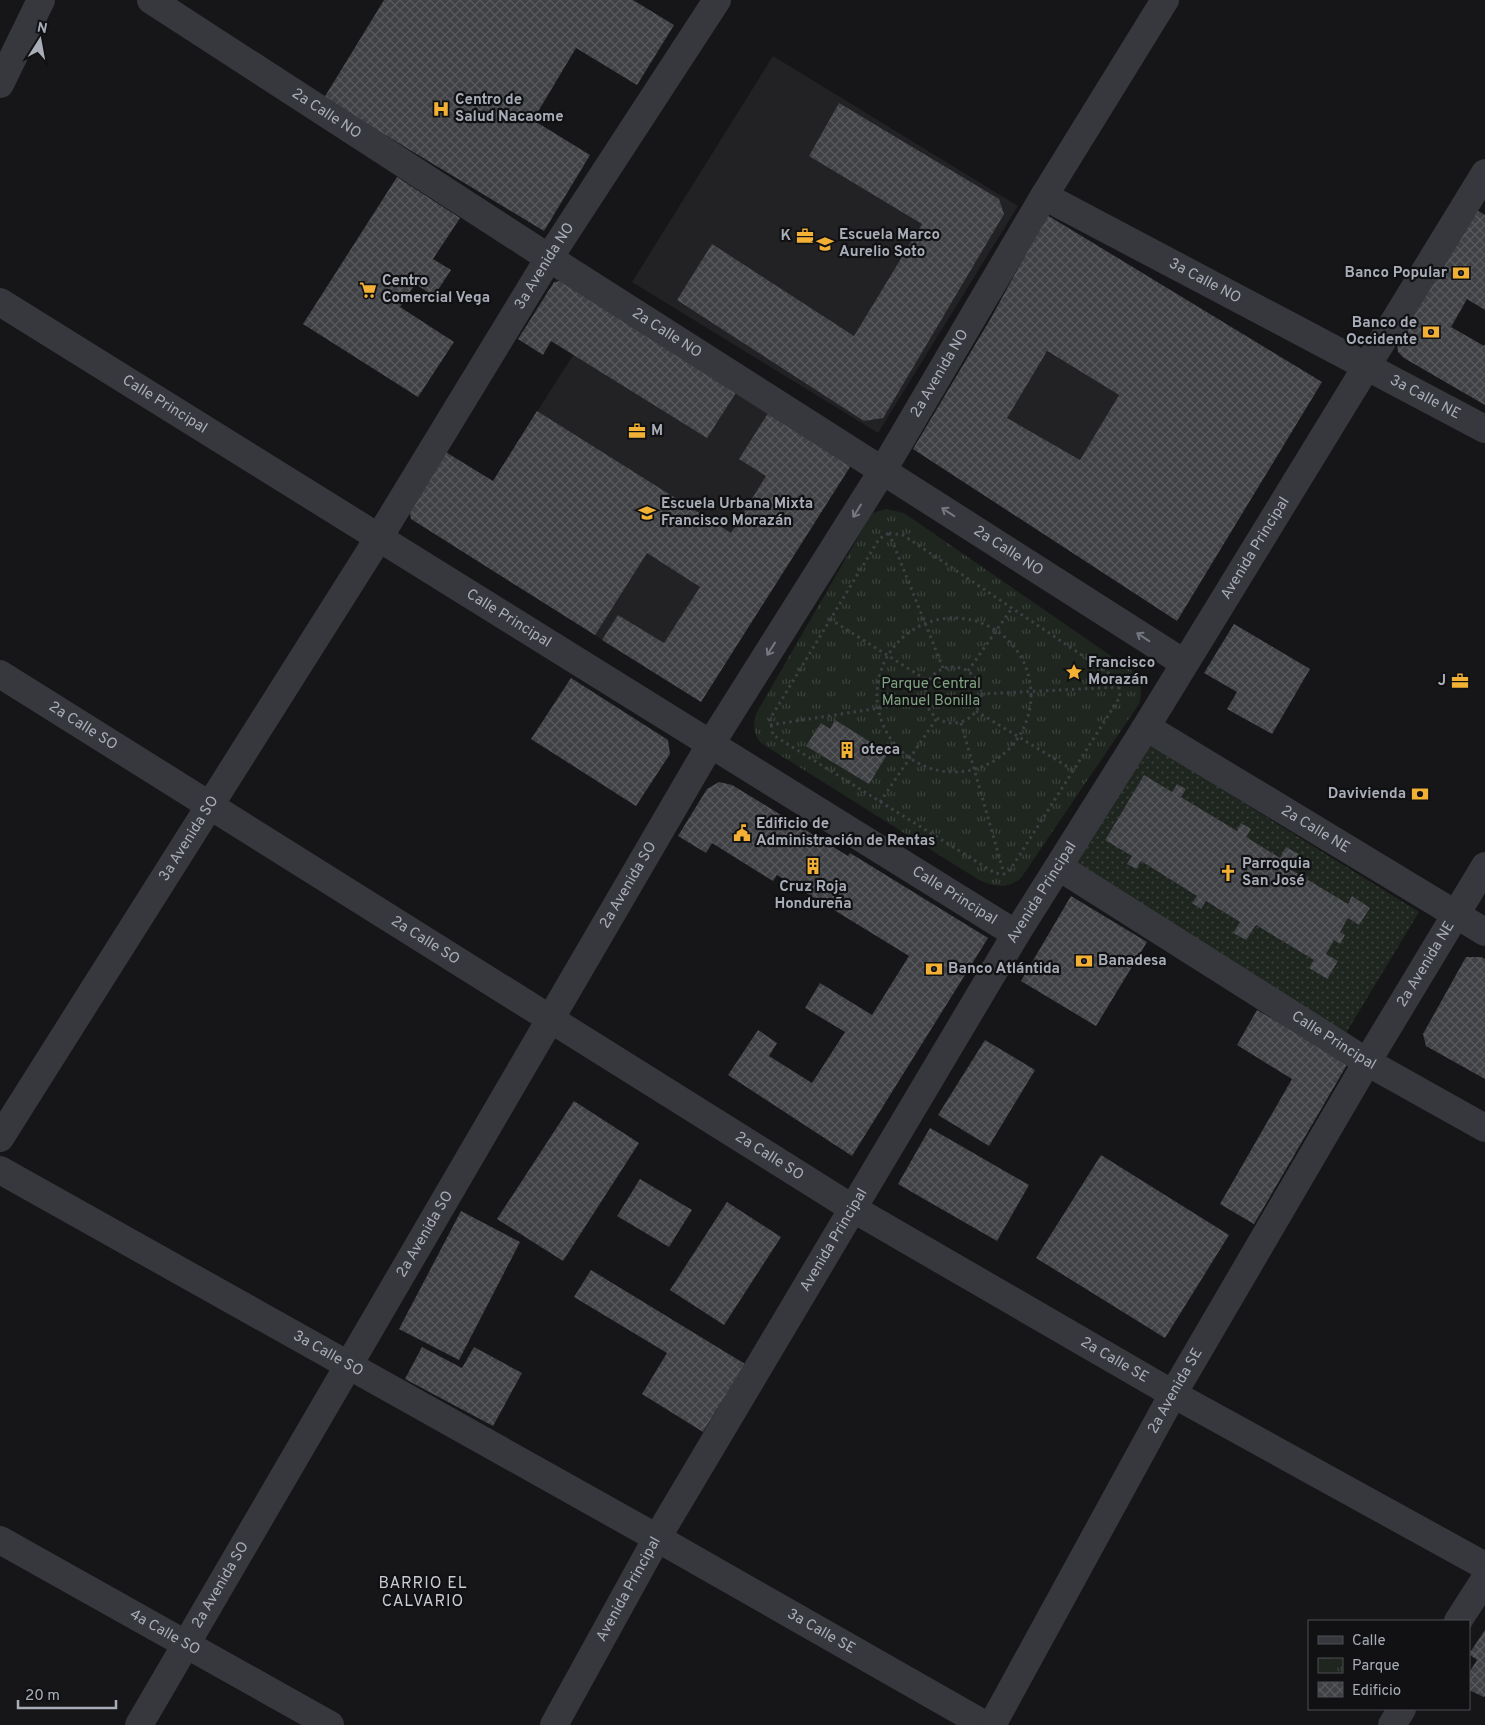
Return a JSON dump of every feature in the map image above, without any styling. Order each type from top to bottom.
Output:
[{"type":"street","points":[[0,84],[42,0]]},
{"type":"street","name":"2a Calle NO","points":[[151,0],[549,258],[1184,664]]},
{"type":"street","name":"2a Avenida NO","points":[[710,745],[883,470],[1044,196],[1166,0]]},
{"type":"street","name":"3a Avenida NO","points":[[378,539],[549,258],[713,2]]},
{"type":"street","name":"Avenida Principal","points":[[554,1725],[657,1538],[1016,934],[1146,727],[1485,173]]},
{"type":"street","name":"3a Calle NO","points":[[1044,196],[1367,366]]},
{"type":"street","name":"Calle Principal","points":[[0,302],[378,539],[1016,934]]},
{"type":"street","name":"3a Calle NE","points":[[1367,366],[1485,429]]},
{"type":"street","name":"3a Avenida SO","points":[[0,1138],[378,539]]},
{"type":"street","name":"2a Calle SO","points":[[0,674],[852,1208]]},
{"type":"street","name":"2a Calle NE","points":[[1146,727],[1485,932]]},
{"type":"street","name":"2a Avenida SO","points":[[139,1725],[710,745]]},
{"type":"street","name":"Calle Principal","points":[[1059,866],[1367,1062],[1485,1128]]},
{"type":"street","name":"2a Avenida NE","points":[[1367,1062],[1485,866]]},
{"type":"street","name":"2a Avenida SE","points":[[992,1725],[1173,1394],[1367,1062]]},
{"type":"street","name":"3a Calle SO","points":[[0,1170],[657,1538]]},
{"type":"street","name":"2a Calle SE","points":[[852,1208],[1173,1394],[1485,1566]]},
{"type":"street","name":"3a Calle SE","points":[[657,1538],[985,1725]]},
{"type":"street","name":"4a Calle SO","points":[[0,1540],[330,1725]]},
{"type":"street","points":[[1459,1620],[1485,1579]]},
{"type":"street","points":[[1392,1725],[1401,1710]]},
{"type":"path","points":[[889,533],[943,668]]},
{"type":"path","points":[[889,533],[904,535],[1012,608],[1113,676],[1119,687],[1120,697],[1010,870],[1004,874],[995,873],[774,735],[770,719],[878,539],[889,533]]},
{"type":"path","points":[[968,671],[1012,608]]},
{"type":"path","points":[[830,619],[928,681]]},
{"type":"path","points":[[956,619],[971,621],[996,631],[1011,643],[1021,658],[1028,674],[1031,692],[1026,723],[1019,737],[1007,751],[993,762],[975,769],[942,772],[926,767],[909,758],[890,738],[878,708],[878,681],[888,656],[905,636],[925,624],[956,619]]},
{"type":"path","points":[[956,667],[968,671],[977,681],[981,694],[976,711],[960,723],[951,724],[936,718],[925,701],[928,681],[943,668],[956,667]]},
{"type":"path","points":[[981,694],[1119,687]]},
{"type":"path","points":[[770,725],[925,701]]},
{"type":"path","points":[[976,711],[1073,770]]},
{"type":"path","points":[[880,802],[936,718]]},
{"type":"path","points":[[960,723],[975,769],[1004,874]]},
{"type":"shaded area","name":"Escuela Marco Aurelio Soto","points":[[773,56],[1018,206],[878,433],[632,282]]},
{"type":"shaded area","name":"Escuela Urbana Mixta Francisco Morazán","points":[[605,305],[855,459],[701,702],[452,545]]},
{"type":"shaded area","points":[[991,318],[1119,395],[1039,531],[913,449]]},
{"type":"green space","name":"Parque Central Manuel Bonilla","points":[[886,509],[904,513],[1130,669],[1139,681],[1141,694],[1139,704],[1021,878],[1011,884],[1001,886],[979,880],[761,743],[755,733],[756,714],[872,513]]},
{"type":"green space","points":[[1151,745],[1419,912],[1346,1033],[1073,864]],"holes":[[[1144,775],[1172,792],[1177,784],[1185,789],[1181,797],[1237,831],[1242,823],[1250,829],[1246,837],[1280,858],[1287,847],[1299,854],[1290,869],[1348,904],[1353,897],[1370,908],[1359,925],[1348,918],[1340,932],[1345,935],[1340,943],[1334,940],[1326,954],[1338,961],[1326,979],[1309,968],[1314,960],[1256,925],[1246,940],[1234,933],[1240,922],[1206,901],[1201,909],[1192,903],[1197,896],[1141,861],[1136,869],[1128,865],[1132,856],[1105,839]]]},
{"type":"building","name":"Centro de Salud Nacaome","points":[[384,0],[633,0],[674,25],[637,85],[576,48],[533,120],[590,155],[544,231],[324,98]]},
{"type":"building","points":[[839,103],[999,199],[1004,214],[883,418],[864,421],[677,300],[712,244],[854,336],[922,224],[809,156]]},
{"type":"building","name":"Centro Comercial Vega","points":[[397,177],[460,218],[433,259],[451,270],[434,296],[415,284],[400,307],[454,342],[418,397],[303,324]]},
{"type":"building","points":[[1475,209],[1485,215],[1485,310],[1467,299],[1451,327],[1484,346],[1485,344],[1485,405],[1404,358],[1398,352],[1397,344],[1399,337]]},
{"type":"building","points":[[1047,215],[1322,382],[1177,621],[913,449],[991,318]],"holes":[[[1047,351],[1119,395],[1080,460],[1007,418]]]},
{"type":"building","points":[[566,280],[737,391],[707,438],[551,341],[543,355],[518,339],[554,282]]},
{"type":"building","name":"Escuela Urbana Mixta Francisco Morazán","points":[[772,407],[855,459],[701,702],[602,640],[618,615],[664,643],[700,587],[647,553],[595,635],[411,519],[409,510],[444,451],[493,481],[537,411],[731,533],[766,476],[739,459]]},
{"type":"building","points":[[1234,624],[1310,669],[1272,734],[1227,709],[1237,692],[1204,673]]},
{"type":"building","points":[[571,678],[668,740],[670,754],[636,806],[531,739]]},
{"type":"building","name":"oteca","points":[[835,720],[888,753],[869,784],[806,746],[821,723],[830,729]]},
{"type":"building","name":"Parroquia San José","points":[[1144,775],[1172,792],[1177,784],[1186,789],[1181,797],[1237,831],[1241,823],[1251,829],[1246,837],[1280,858],[1286,847],[1299,854],[1290,869],[1348,904],[1352,896],[1370,908],[1359,925],[1348,918],[1340,932],[1345,935],[1340,944],[1334,940],[1326,954],[1338,961],[1327,979],[1309,968],[1314,960],[1256,925],[1246,940],[1233,933],[1240,922],[1206,901],[1201,909],[1192,903],[1197,896],[1141,861],[1136,869],[1127,864],[1132,856],[1105,840]]},
{"type":"building","points":[[719,782],[732,785],[848,856],[850,853],[988,938],[852,1156],[728,1075],[758,1030],[777,1043],[769,1056],[812,1083],[845,1032],[805,1008],[820,983],[872,1015],[909,956],[777,875],[773,881],[712,843],[706,853],[678,836],[707,789]]},
{"type":"building","name":"Banadesa","points":[[1071,896],[1147,942],[1096,1026],[1021,981]]},
{"type":"building","points":[[1466,957],[1481,957],[1485,959],[1485,1079],[1426,1046],[1423,1034]]},
{"type":"building","points":[[1257,1010],[1348,1063],[1254,1224],[1220,1204],[1292,1079],[1237,1045]]},
{"type":"building","points":[[985,1040],[1035,1070],[989,1146],[938,1115]]},
{"type":"building","points":[[574,1101],[639,1143],[563,1261],[497,1219]]},
{"type":"building","points":[[930,1128],[1029,1185],[997,1241],[898,1184]]},
{"type":"building","points":[[1101,1155],[1229,1235],[1165,1338],[1036,1258]]},
{"type":"building","points":[[640,1179],[692,1210],[669,1247],[617,1216]]},
{"type":"building","points":[[727,1202],[781,1237],[724,1325],[670,1290]]},
{"type":"building","points":[[461,1211],[520,1242],[459,1360],[399,1329]]},
{"type":"building","points":[[591,1270],[745,1364],[703,1432],[642,1394],[667,1353],[574,1297]]},
{"type":"building","points":[[422,1347],[462,1368],[474,1347],[522,1373],[493,1426],[405,1379]]},
{"type":"building","points":[[1485,1630],[1484,1697],[1470,1690],[1470,1671],[1477,1660],[1470,1655]]},
{"type":"place","name":"Centro de Salud Nacaome","points":[[441,109]]},
{"type":"place","name":"K","points":[[805,236]]},
{"type":"place","name":"Escuela Marco Aurelio Soto","points":[[825,244]]},
{"type":"place","name":"Banco Popular","points":[[1461,273]]},
{"type":"place","name":"Centro Comercial Vega","points":[[368,290]]},
{"type":"place","name":"Banco de Occidente","points":[[1431,332]]},
{"type":"place","name":"M","points":[[637,431]]},
{"type":"place","name":"Escuela Urbana Mixta Francisco Morazán","points":[[647,513]]},
{"type":"place","name":"Francisco Morazán","points":[[1074,672]]},
{"type":"place","name":"J","points":[[1460,681]]},
{"type":"place","name":"oteca","points":[[847,750]]},
{"type":"place","name":"Davivienda","points":[[1420,794]]},
{"type":"place","name":"Edificio de Administración de Rentas","points":[[742,833]]},
{"type":"place","name":"Cruz Roja Hondureña","points":[[813,866]]},
{"type":"place","name":"Parroquia San José","points":[[1228,873]]},
{"type":"place","name":"Banadesa","points":[[1084,961]]},
{"type":"place","name":"Banco Atlántida","points":[[934,969]]},
{"type":"district","name":"BARRIO EL CALVARIO","points":[[423,1593]]}]
